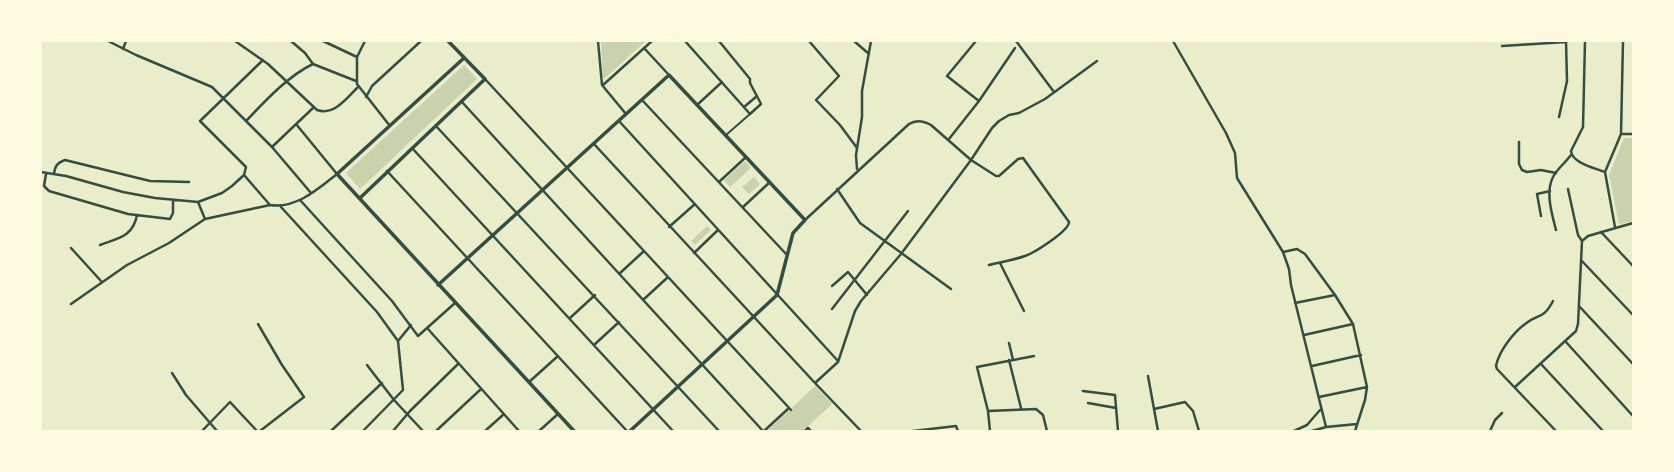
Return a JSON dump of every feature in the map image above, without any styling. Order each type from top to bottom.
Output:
[{"type":"street","points":[[108,41],[123,49],[212,87],[272,147],[311,193]]},
{"type":"street","points":[[123,49],[126,41]]},
{"type":"street","points":[[235,41],[263,60],[288,82],[313,108],[323,112],[331,110],[358,87]]},
{"type":"street","points":[[291,41],[305,53],[313,64],[356,81]]},
{"type":"street","points":[[323,41],[357,57]]},
{"type":"street","points":[[365,41],[357,57],[356,81],[358,87],[390,126]]},
{"type":"street","points":[[366,97],[372,86],[421,41]]},
{"type":"street","points":[[448,41],[485,79],[790,409],[764,431],[462,102]]},
{"type":"street","points":[[598,41],[602,85],[626,114]]},
{"type":"street","points":[[602,85],[652,41]]},
{"type":"street","points":[[685,41],[750,114]]},
{"type":"street","points":[[719,41],[750,79],[750,84],[761,104],[726,135]]},
{"type":"street","points":[[809,41],[839,76],[816,100],[840,125],[857,148]]},
{"type":"street","points":[[854,41],[869,55]]},
{"type":"street","points":[[858,170],[857,148],[862,117],[862,91],[871,41]]},
{"type":"street","points":[[976,41],[947,76],[979,101]]},
{"type":"street","points":[[1016,41],[1054,92]]},
{"type":"street","points":[[1173,41],[1182,54],[1235,153],[1236,178],[1283,252],[1289,269],[1295,303],[1312,366],[1326,427]]},
{"type":"street","points":[[1502,46],[1566,41],[1567,81],[1559,117]]},
{"type":"street","points":[[1556,230],[1551,207],[1550,191],[1553,177],[1571,155],[1571,151],[1583,127],[1585,41]]},
{"type":"street","points":[[1615,227],[1605,172],[1621,134],[1623,41]]},
{"type":"street","points":[[644,48],[805,220]]},
{"type":"street","points":[[949,139],[979,101],[1015,48]]},
{"type":"street","points":[[71,304],[101,281],[127,265],[169,243],[205,219],[270,205],[281,207],[300,200],[337,174],[464,58]]},
{"type":"street","points":[[41,172],[123,192],[173,200],[198,202],[222,193],[244,175],[246,167],[200,121],[223,97],[263,60]]},
{"type":"street","points":[[815,383],[838,362],[855,311],[901,254],[998,121],[1045,99],[1097,61]]},
{"type":"street","points":[[246,121],[273,93],[313,64]]},
{"type":"street","points":[[438,285],[669,75]]},
{"type":"street","points":[[360,198],[485,79]]},
{"type":"street","points":[[697,105],[722,82]]},
{"type":"street","points":[[744,108],[757,96]]},
{"type":"street","points":[[642,100],[787,255]]},
{"type":"street","points":[[272,147],[313,108]]},
{"type":"street","points":[[619,121],[838,362]]},
{"type":"street","points":[[387,172],[628,431],[777,295],[793,233],[837,189],[913,122],[924,121],[949,139],[971,160],[993,175],[998,176],[1018,159],[1023,158],[1069,222],[1067,228],[1037,250],[1025,256],[988,265]]},
{"type":"street","points":[[296,124],[337,174],[574,431]]},
{"type":"street","points":[[436,126],[719,431]]},
{"type":"street","points":[[1621,134],[1633,134]]},
{"type":"street","points":[[1519,142],[1519,164],[1522,170],[1526,172],[1541,170],[1556,174]]},
{"type":"street","points":[[594,144],[753,317],[861,431]]},
{"type":"street","points":[[412,148],[673,431]]},
{"type":"street","points":[[1571,155],[1575,159],[1605,172]]},
{"type":"street","points":[[720,182],[746,157]]},
{"type":"street","points":[[54,174],[55,168],[59,162],[65,160],[150,181],[189,182]]},
{"type":"street","points":[[46,174],[44,186],[49,191],[137,216],[170,219],[173,213],[173,200]]},
{"type":"street","points":[[244,175],[270,205]]},
{"type":"street","points":[[743,207],[770,182]]},
{"type":"street","points":[[837,189],[860,223],[951,289]]},
{"type":"street","points":[[1515,387],[1566,342],[1576,331],[1579,306],[1582,241],[1578,235],[1568,189]]},
{"type":"street","points":[[1541,216],[1537,194],[1550,191]]},
{"type":"street","points":[[300,200],[329,230],[411,325],[418,336],[455,303]]},
{"type":"street","points":[[198,202],[205,219]]},
{"type":"street","points":[[670,227],[695,204]]},
{"type":"street","points":[[281,207],[377,312],[398,341],[403,388],[394,400],[363,431]]},
{"type":"street","points":[[832,309],[856,281],[908,211]]},
{"type":"street","points":[[100,245],[129,232],[135,226],[137,216]]},
{"type":"street","points":[[1582,241],[1588,236],[1633,223]]},
{"type":"street","points":[[694,253],[718,230]]},
{"type":"street","points":[[1601,232],[1633,266]]},
{"type":"street","points":[[71,248],[101,281]]},
{"type":"street","points":[[1283,252],[1297,249],[1305,254],[1335,294],[1353,324],[1367,386],[1365,400],[1355,431]]},
{"type":"street","points":[[619,274],[644,251]]},
{"type":"street","points":[[1580,260],[1633,315]]},
{"type":"street","points":[[1000,262],[1024,311]]},
{"type":"street","points":[[832,286],[847,272],[867,295]]},
{"type":"street","points":[[643,300],[668,277]]},
{"type":"street","points":[[1295,303],[1335,294]]},
{"type":"street","points":[[570,318],[595,296]]},
{"type":"street","points":[[1553,301],[1544,314],[1530,320],[1515,332],[1497,361],[1497,369],[1556,431]]},
{"type":"street","points":[[1579,306],[1633,364]]},
{"type":"street","points":[[594,345],[619,322]]},
{"type":"street","points":[[258,324],[282,365],[304,397],[260,431]]},
{"type":"street","points":[[1304,335],[1353,324]]},
{"type":"street","points":[[398,341],[411,325]]},
{"type":"street","points":[[428,328],[458,364],[520,431]]},
{"type":"street","points":[[1566,342],[1633,416]]},
{"type":"street","points":[[1008,343],[1013,360]]},
{"type":"street","points":[[1312,366],[1361,355]]},
{"type":"street","points":[[529,382],[558,356]]},
{"type":"street","points":[[990,431],[988,411],[977,367],[1034,356]]},
{"type":"street","points":[[1009,360],[1021,408]]},
{"type":"street","points":[[393,431],[407,414],[458,364]]},
{"type":"street","points":[[1541,364],[1603,431]]},
{"type":"street","points":[[367,365],[394,400],[423,431]]},
{"type":"street","points":[[172,373],[186,395],[217,431]]},
{"type":"street","points":[[1148,376],[1158,431]]},
{"type":"street","points":[[331,431],[382,384]]},
{"type":"street","points":[[1319,397],[1367,386]]},
{"type":"street","points":[[436,431],[481,389]]},
{"type":"street","points":[[1083,391],[1116,395],[1118,431]]},
{"type":"street","points":[[202,431],[230,402],[257,431]]},
{"type":"street","points":[[1154,409],[1185,402],[1193,411],[1199,431]]},
{"type":"street","points":[[1088,403],[1116,408]]},
{"type":"street","points":[[988,411],[1021,408],[1036,409],[1043,415],[1047,431]]},
{"type":"street","points":[[1294,431],[1307,425],[1321,410]]},
{"type":"street","points":[[1490,431],[1495,420],[1502,413]]},
{"type":"street","points":[[485,431],[504,414]]},
{"type":"street","points":[[539,431],[558,414]]},
{"type":"street","points":[[1312,431],[1326,427],[1357,424]]},
{"type":"street","points":[[913,431],[956,426],[958,431]]},
{"type":"street","points":[[805,431],[808,428],[811,431]]},
{"type":"green space","points":[[601,41],[646,41],[605,78],[603,78]]},
{"type":"green space","points":[[464,65],[477,79],[360,189],[346,173]]},
{"type":"green space","points":[[1624,138],[1633,138],[1633,221],[1619,224],[1609,175]]},
{"type":"green space","points":[[745,161],[751,168],[730,187],[724,180]]},
{"type":"green space","points":[[754,177],[760,184],[749,194],[742,187]]},
{"type":"green space","points":[[707,226],[711,230],[695,245],[691,241]]},
{"type":"green space","points":[[815,386],[832,404],[803,431],[767,431]]}]
